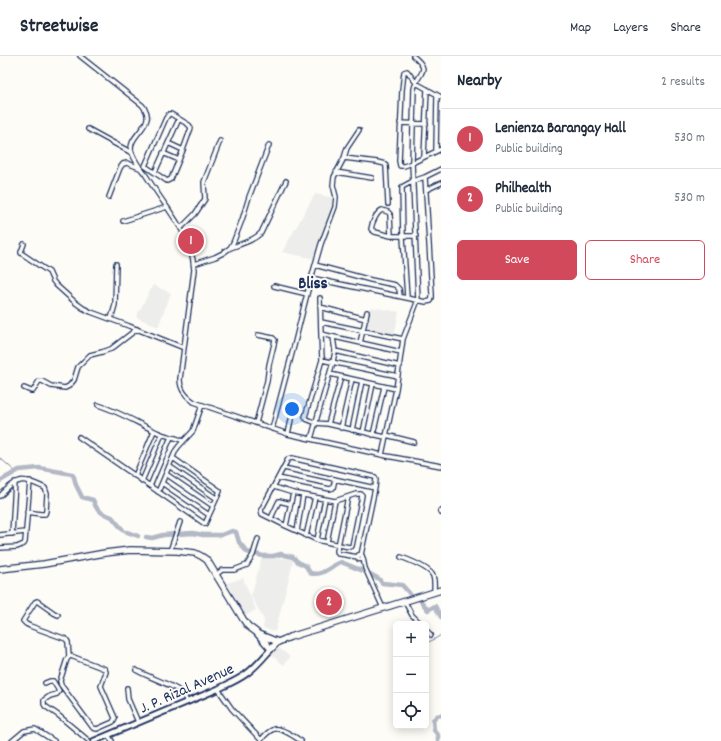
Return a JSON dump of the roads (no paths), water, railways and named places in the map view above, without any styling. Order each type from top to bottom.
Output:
[{"type":"highway","points":[[0,569],[44,564],[121,551],[170,551],[195,554],[207,560],[242,619],[271,649]]},
{"type":"highway","points":[[256,632],[278,642],[441,590]]},
{"type":"highway","name":"J. P. Rizal Avenue","points":[[271,649],[278,642]]},
{"type":"main road","name":"J. P. Rizal Avenue","points":[[94,741],[218,689],[246,674],[260,662],[271,649]]},
{"type":"street","points":[[80,56],[142,105],[147,112],[145,125],[133,141],[132,153],[181,228],[189,244],[194,264],[194,278],[180,379],[180,384],[185,395],[194,402],[288,434],[382,455],[441,466]]},
{"type":"street","points":[[382,455],[396,389],[403,339],[418,300],[412,163],[414,89],[423,71],[423,67],[420,60],[413,56]]},
{"type":"street","points":[[436,151],[439,96],[416,83],[407,71],[404,72],[400,123],[400,166],[401,167],[412,163],[441,149]]},
{"type":"street","points":[[424,157],[427,89]]},
{"type":"street","points":[[142,170],[146,167],[167,116],[171,114],[189,125],[191,128],[170,180],[167,181],[146,167]]},
{"type":"street","points":[[155,172],[179,119]]},
{"type":"street","points":[[400,123],[426,124]]},
{"type":"street","points":[[88,129],[132,153]]},
{"type":"street","points":[[272,428],[314,265],[336,207],[332,182],[344,158],[347,148],[359,130]]},
{"type":"street","points":[[181,228],[195,214],[205,200],[204,182],[220,141]]},
{"type":"street","points":[[168,143],[183,150]]},
{"type":"street","points":[[230,248],[269,146]]},
{"type":"street","points":[[164,153],[179,160]]},
{"type":"street","points":[[344,158],[385,164],[388,204]]},
{"type":"street","points":[[109,197],[123,164],[128,163],[142,170]]},
{"type":"street","points":[[407,297],[401,190],[403,186],[441,169]]},
{"type":"street","points":[[336,172],[372,178]]},
{"type":"street","points":[[311,278],[428,302],[430,301],[432,298],[425,177]]},
{"type":"street","points":[[194,264],[215,257],[230,248],[255,238],[261,233],[286,181]]},
{"type":"street","points":[[426,190],[441,183]]},
{"type":"street","points":[[123,222],[167,207]]},
{"type":"street","points":[[391,236],[390,214],[386,211],[380,211],[378,212],[371,229],[375,232],[391,236],[416,236]]},
{"type":"street","points":[[24,244],[21,253],[49,272],[56,285],[76,303],[91,312],[184,348]]},
{"type":"street","points":[[111,320],[115,306],[116,264]]},
{"type":"street","points":[[314,265],[396,285],[399,289],[400,296]]},
{"type":"street","points":[[369,290],[371,280]]},
{"type":"street","points":[[274,286],[307,294]]},
{"type":"street","points":[[320,298],[322,360],[306,417],[308,420],[316,423],[328,424],[373,435],[414,442]]},
{"type":"street","points":[[320,307],[366,319]]},
{"type":"street","points":[[360,343],[367,312]]},
{"type":"street","points":[[321,322],[403,339]]},
{"type":"street","points":[[24,388],[33,391],[42,380],[51,386],[64,388],[69,386],[74,380],[78,367],[90,354],[111,349],[137,329]]},
{"type":"street","points":[[321,334],[401,352]]},
{"type":"street","points":[[256,423],[267,381],[275,340],[273,338],[258,335]]},
{"type":"street","points":[[311,439],[333,362],[335,351],[333,337]]},
{"type":"street","points":[[335,351],[400,366]]},
{"type":"street","points":[[322,360],[398,376]]},
{"type":"street","points":[[330,374],[396,389]]},
{"type":"street","points":[[328,424],[341,377]]},
{"type":"street","points":[[341,428],[352,379]]},
{"type":"street","points":[[352,430],[362,381]]},
{"type":"street","points":[[363,432],[373,384]]},
{"type":"street","points":[[373,435],[384,387]]},
{"type":"street","points":[[98,405],[118,412],[154,431],[183,441]]},
{"type":"street","points":[[158,492],[179,446],[193,431],[202,405]]},
{"type":"street","points":[[288,434],[294,406]]},
{"type":"street","points":[[135,476],[154,431]]},
{"type":"street","points":[[142,480],[162,434]]},
{"type":"street","points":[[79,437],[205,524],[220,491],[173,458]]},
{"type":"street","points":[[150,486],[171,437]]},
{"type":"street","points":[[274,487],[293,493],[335,501],[359,494],[362,495],[352,546],[350,547],[317,540],[306,536],[262,514],[261,511],[288,459],[292,458],[374,476],[376,479],[375,488],[360,557],[383,608]]},
{"type":"street","points":[[169,466],[216,498]]},
{"type":"street","points":[[284,468],[375,488]]},
{"type":"street","points":[[166,474],[213,506]]},
{"type":"street","points":[[278,478],[330,489],[333,488],[335,479]]},
{"type":"street","points":[[0,496],[15,482],[23,480],[30,481],[45,488],[47,494],[45,514],[27,512]]},
{"type":"street","points":[[0,548],[17,546],[24,544],[25,542],[30,481]]},
{"type":"street","points":[[12,534],[15,482]]},
{"type":"street","points":[[162,483],[209,515]]},
{"type":"street","points":[[286,526],[293,493]]},
{"type":"street","points":[[297,531],[303,495]]},
{"type":"street","points":[[306,536],[315,497]]},
{"type":"street","points":[[348,497],[337,551],[338,554],[360,557]]},
{"type":"street","points":[[317,540],[325,499]]},
{"type":"street","points":[[270,518],[279,501],[290,504]]},
{"type":"street","points":[[327,542],[335,501]]},
{"type":"street","points":[[170,551],[180,522]]},
{"type":"street","points":[[0,535],[25,532]]},
{"type":"street","points":[[216,575],[222,570],[234,570],[247,565],[258,539]]},
{"type":"street","points":[[401,557],[423,567],[432,574],[434,577],[434,592]]},
{"type":"street","points":[[58,614],[54,613],[38,601],[35,602],[23,621],[30,626],[66,639],[68,642],[69,657],[60,681],[61,685],[93,728],[96,729],[114,722],[115,718],[101,686],[106,672],[105,669],[71,656],[69,657]]},
{"type":"street","points":[[405,602],[412,615],[418,621]]},
{"type":"street","points":[[136,670],[161,681],[181,693],[185,696],[187,702]]},
{"type":"street","points":[[46,683],[53,681],[59,691],[57,694],[44,700],[45,706],[89,741]]},
{"type":"street","points":[[127,688],[128,698],[138,722]]},
{"type":"street","points":[[218,689],[232,709],[261,740],[272,730],[276,729],[288,733],[301,741]]},
{"type":"street","points":[[105,726],[112,741]]},
{"type":"street","points":[[12,741],[24,731],[34,729],[54,741]]},
{"type":"waterway","points":[[0,458],[16,472]]},
{"type":"waterway","points":[[0,481],[19,470],[39,468],[72,474],[82,497],[93,500],[96,507],[102,513],[112,517],[123,530]]},
{"type":"waterway","points":[[146,537],[152,538],[163,535],[193,533],[203,535],[221,535],[232,531],[236,532],[239,542],[247,552],[263,556],[281,554],[293,557],[298,562],[306,566],[310,573],[318,574],[341,562],[363,571]]},
{"type":"waterway","points":[[127,532],[138,536]]},
{"type":"waterway","points":[[370,574],[379,579],[382,583],[402,585],[410,594]]},
{"type":"waterway","points":[[420,600],[428,610],[435,606],[441,617]]},
{"type":"waterway","points":[[429,642],[441,635]]},
{"type":"waterway","points":[[438,741],[438,735],[434,730],[433,720],[437,716],[441,715]]},
{"type":"place","name":"Lenienza Barangay Hall","points":[[191,241]]},
{"type":"place","name":"Philhealth","points":[[329,602]]},
{"type":"district","name":"Bliss","points":[[313,282]]}]
